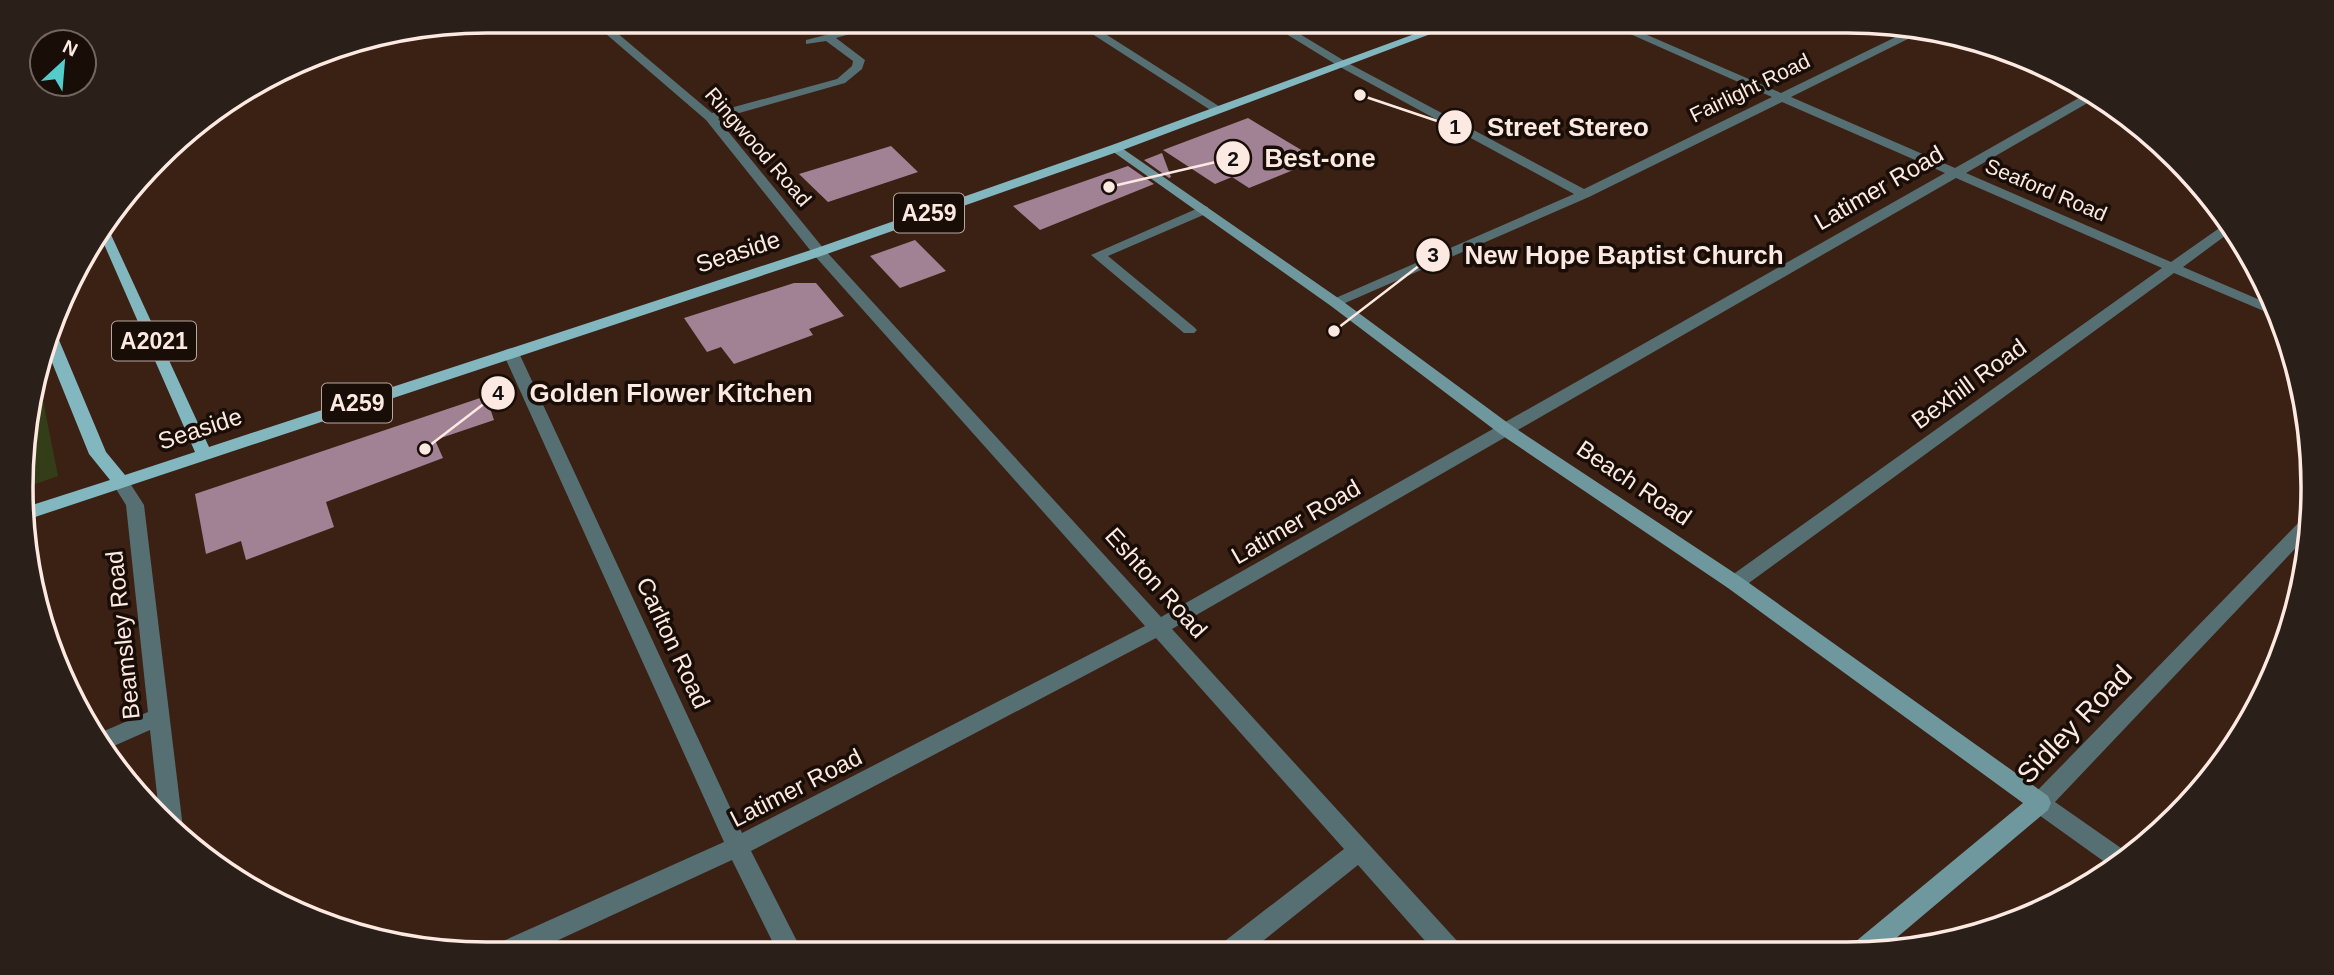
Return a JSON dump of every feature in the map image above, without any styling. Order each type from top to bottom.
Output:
[{"type":"main road","name":"Seaside","points":[[34,511],[819,252],[1116,148],[1427,33]]},
{"type":"main road","name":"Beach Road","points":[[1116,148],[1336,303],[1506,430],[1735,583],[2040,803]]},
{"type":"main road","name":"A2021","points":[[108,238],[204,454]]},
{"type":"main road","points":[[55,349],[98,454],[121,481]]},
{"type":"main road","name":"Sidley Road","points":[[1875,941],[2040,803]]},
{"type":"street","name":"Ringwood Road","points":[[610,33],[710,117],[819,252]]},
{"type":"street","points":[[810,42],[842,33]]},
{"type":"street","points":[[1096,33],[1219,110]]},
{"type":"street","points":[[1290,33],[1344,65],[1584,194]]},
{"type":"street","name":"Seaford Road","points":[[1633,33],[2263,307]]},
{"type":"street","points":[[710,117],[841,81],[852,74],[859,67],[859,60],[828,37]]},
{"type":"street","name":"Fairlight Road","points":[[1336,303],[1584,194],[1905,37]]},
{"type":"street","name":"Latimer Road","points":[[527,942],[737,847],[1160,627],[2083,100]]},
{"type":"street","points":[[1189,330],[1098,254],[1203,210]]},
{"type":"street","name":"Bexhill Road","points":[[1735,583],[2222,232]]},
{"type":"street","name":"Eshton Road","points":[[819,252],[1442,942]]},
{"type":"street","name":"Carlton Road","points":[[511,353],[737,847],[786,942]]},
{"type":"street","name":"Beamsley Road","points":[[121,481],[135,505],[170,813]]},
{"type":"street","name":"Sidley Road","points":[[2040,803],[2298,534]]},
{"type":"street","points":[[109,738],[158,717]]},
{"type":"street","name":"Beach Road","points":[[2040,803],[2113,855]]},
{"type":"street","points":[[1243,942],[1360,850]]},
{"type":"green space","points":[[42,397],[58,476],[33,485],[37,428]]},
{"type":"building","points":[[1248,118],[1318,160],[1249,188],[1232,177],[1215,184],[1163,150]]},
{"type":"building","points":[[891,146],[918,172],[828,202],[799,174]]},
{"type":"building","points":[[1162,153],[1171,177],[1169,178],[1144,160]]},
{"type":"building","points":[[1128,166],[1154,184],[1040,230],[1013,206]]},
{"type":"building","points":[[915,240],[946,271],[900,288],[870,256]]},
{"type":"building","points":[[794,283],[816,283],[844,316],[809,329],[813,335],[734,364],[721,347],[707,352],[684,318]]},
{"type":"building","points":[[486,396],[494,420],[435,440],[443,458],[326,502],[334,527],[246,560],[241,541],[206,554],[195,494]]},
{"type":"place","name":"Street Stereo","points":[[1360,95]]},
{"type":"place","name":"Best-one","points":[[1109,187]]},
{"type":"place","name":"New Hope Baptist Church","points":[[1334,331]]},
{"type":"place","name":"Golden Flower Kitchen","points":[[425,449]]}]
